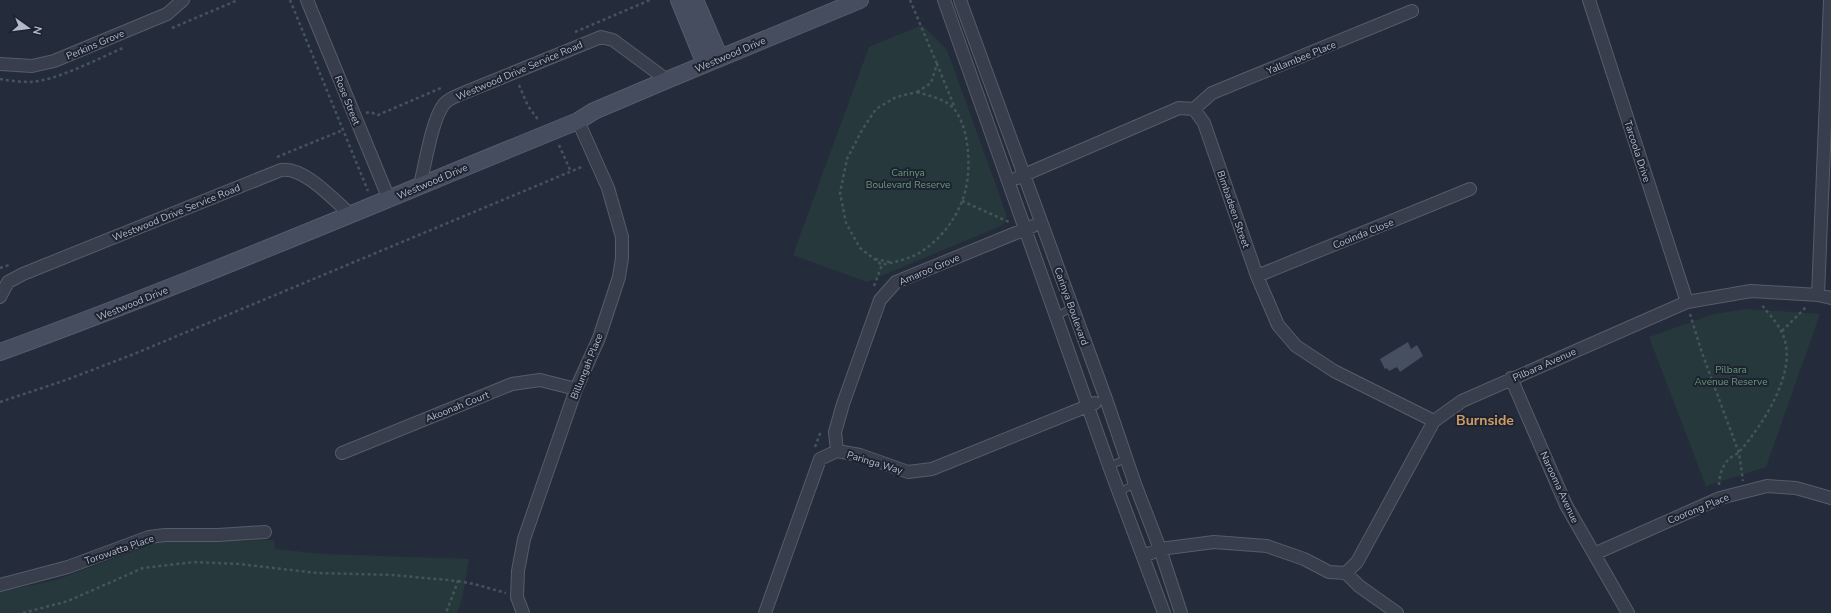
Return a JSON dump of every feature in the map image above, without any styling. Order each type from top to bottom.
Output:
[{"type":"street","name":"Perkins Grove","points":[[0,64],[32,66],[54,61],[167,14],[182,0]]},
{"type":"street","name":"Rose Street","points":[[307,0],[389,199]]},
{"type":"street","points":[[679,0],[705,64]]},
{"type":"street","points":[[695,0],[720,58]]},
{"type":"street","name":"Westwood Drive","points":[[0,352],[101,315],[351,215],[578,121],[594,112],[705,64],[860,0]]},
{"type":"street","name":"Carinya Boulevard","points":[[944,0],[963,51],[1024,174],[1106,399],[1135,484],[1160,548],[1182,613]]},
{"type":"street","name":"Carinya Boulevard","points":[[960,0],[978,47],[1009,182],[1089,405],[1118,492],[1144,556],[1164,613]]},
{"type":"street","name":"Tarcoola Drive","points":[[1589,0],[1687,302]]},
{"type":"street","points":[[1818,295],[1829,108],[1830,0]]},
{"type":"street","name":"Yallambee Place","points":[[1194,109],[1212,93],[1412,11]]},
{"type":"street","name":"Westwood Drive Service Road","points":[[420,186],[435,124],[441,108],[445,102],[466,92],[601,37],[613,40],[668,80]]},
{"type":"street","points":[[1009,182],[1024,174],[1180,108],[1194,109]]},
{"type":"street","name":"Bimbadeen Street","points":[[1194,109],[1204,123],[1257,276],[1278,325],[1296,346],[1334,371],[1434,421]]},
{"type":"street","name":"Billungah Place","points":[[523,613],[518,597],[518,571],[524,539],[576,389],[599,338],[619,277],[622,258],[622,237],[608,188],[578,121]]},
{"type":"street","name":"Westwood Drive Service Road","points":[[0,297],[8,282],[23,274],[281,170],[291,170],[304,175],[351,215]]},
{"type":"street","name":"Cooinda Close","points":[[1257,276],[1470,189]]},
{"type":"street","name":"Amaroo Grove","points":[[837,451],[836,432],[843,404],[880,300],[896,282],[1026,229],[1042,224]]},
{"type":"street","name":"Pilbara Avenue","points":[[1346,573],[1357,562],[1434,421],[1462,401],[1687,302],[1751,292],[1818,295],[1831,298]]},
{"type":"street","name":"Narooma Avenue","points":[[1512,378],[1566,505],[1628,613]]},
{"type":"street","name":"Akoonah Court","points":[[342,453],[512,384],[540,380],[576,389]]},
{"type":"street","name":"Paringa Way","points":[[765,613],[820,459],[837,451],[860,455],[908,472],[932,470],[1106,399]]},
{"type":"street","name":"Coorong Place","points":[[1594,554],[1720,498],[1744,491],[1766,486],[1774,486],[1796,488],[1831,498]]},
{"type":"street","name":"Torowatta Place","points":[[0,585],[68,567],[149,537],[165,535],[218,535],[265,532]]},
{"type":"street","points":[[1144,556],[1160,548],[1214,542],[1267,546],[1304,559],[1329,572],[1346,573],[1359,586],[1397,613]]},
{"type":"lane","points":[[963,51],[978,47]]},
{"type":"lane","points":[[1057,316],[1072,307]]},
{"type":"lane","points":[[1109,466],[1126,459]]},
{"type":"lane","points":[[1118,492],[1135,484]]},
{"type":"path","points":[[290,0],[369,194]]},
{"type":"path","points":[[910,0],[966,132],[968,156],[967,181],[962,201],[947,228],[925,250],[907,259],[882,265],[860,248],[846,223],[840,193],[847,159],[862,130],[876,109],[896,97],[917,92],[931,83],[937,64]]},
{"type":"path","points":[[516,78],[528,106],[538,121]]},
{"type":"path","points":[[917,92],[937,98],[955,109]]},
{"type":"path","points":[[337,132],[340,123]]},
{"type":"path","points":[[559,145],[571,172]]},
{"type":"path","points":[[0,402],[66,380],[134,354],[588,164]]},
{"type":"path","points":[[962,201],[1013,224]]},
{"type":"path","points":[[873,259],[893,262]]},
{"type":"path","points":[[874,287],[882,265]]},
{"type":"path","points":[[1720,498],[1719,481],[1722,470],[1729,459],[1739,453],[1760,425],[1781,388],[1788,358],[1782,331],[1751,292]]},
{"type":"path","points":[[1782,331],[1818,295]]},
{"type":"path","points":[[1687,302],[1702,353],[1739,453],[1744,491]]},
{"type":"path","points":[[814,450],[822,428]]},
{"type":"path","points":[[23,613],[68,602],[143,568],[194,562],[239,564],[317,573],[392,575],[458,581],[474,584],[518,597]]},
{"type":"path","points":[[446,613],[458,581]]},
{"type":"green space","name":"Carinya Boulevard Reserve","points":[[922,25],[947,50],[1007,216],[1003,225],[867,282],[793,255],[869,47]]},
{"type":"green space","name":"Pilbara Avenue Reserve","points":[[1747,309],[1820,314],[1766,467],[1706,486],[1649,337],[1714,314]]},
{"type":"green space","points":[[274,540],[275,549],[322,554],[469,559],[462,599],[457,613],[0,613],[0,592],[56,580],[161,541]]},
{"type":"building","points":[[1408,342],[1411,349],[1417,345],[1423,356],[1400,372],[1397,367],[1389,371],[1387,368],[1385,369],[1380,359]]},
{"type":"district","name":"Burnside","points":[[1485,420]]}]
